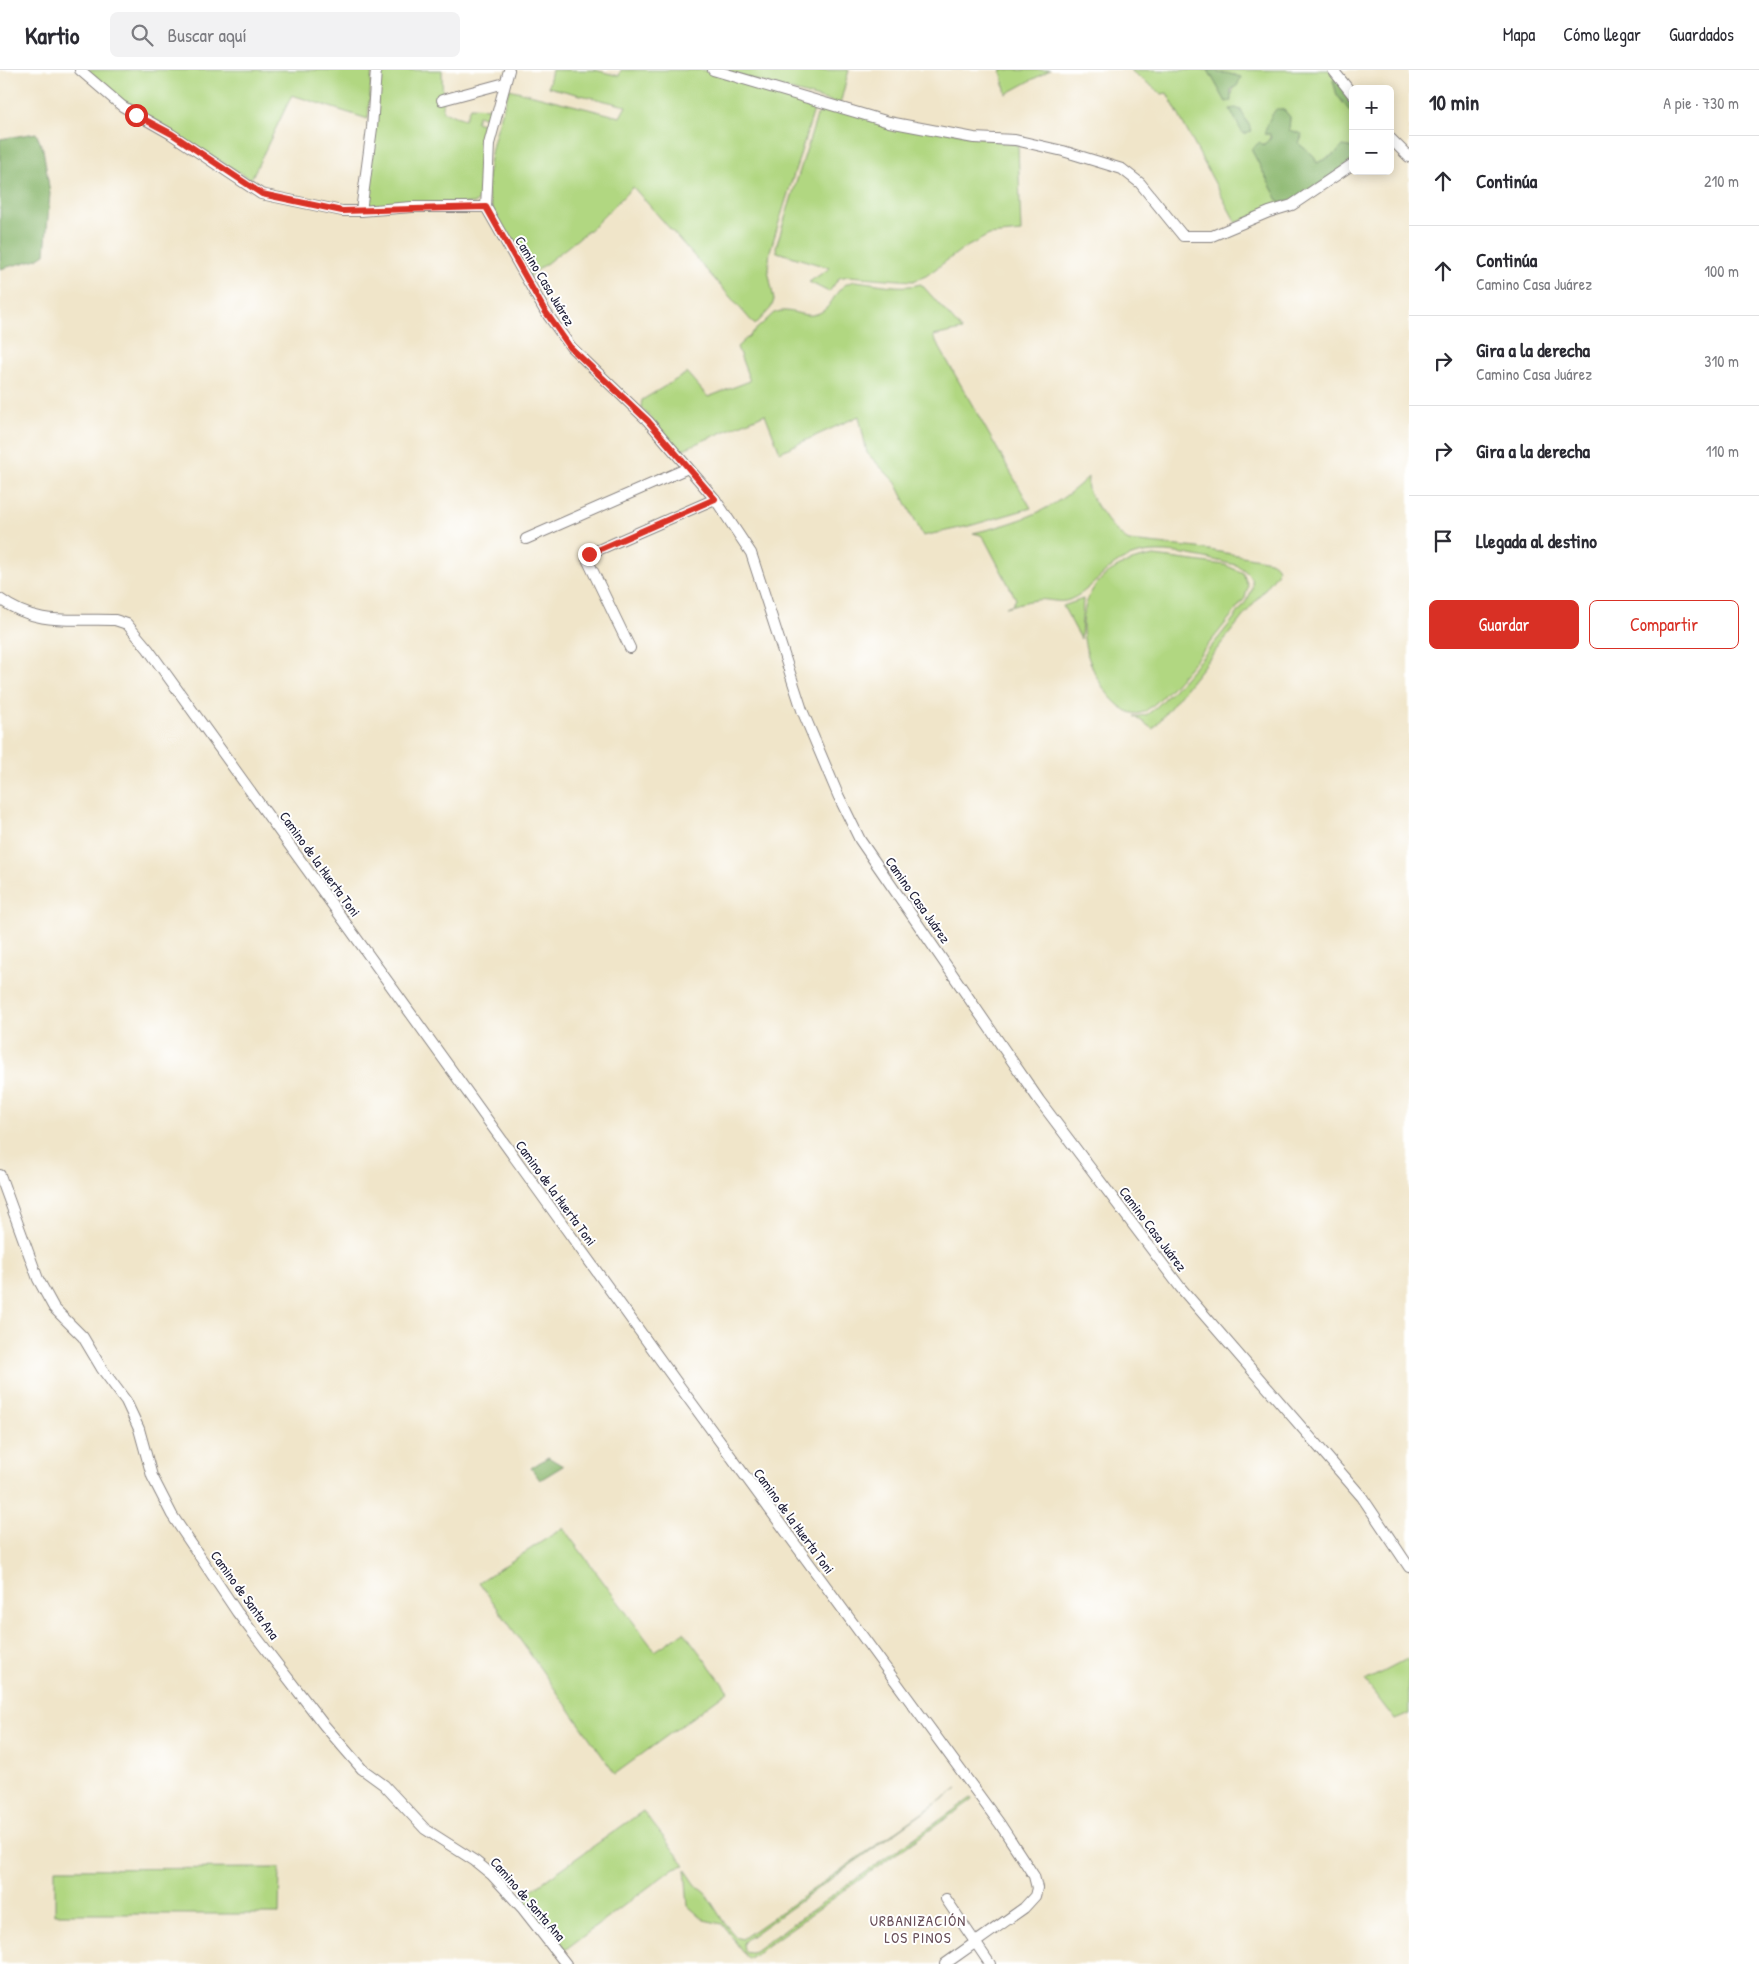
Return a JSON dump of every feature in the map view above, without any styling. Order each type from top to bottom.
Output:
[{"type":"street","points":[[80,70],[122,106],[172,134],[262,194],[332,209],[361,211],[412,207],[486,207]]},
{"type":"street","points":[[361,211],[372,128],[376,70]]},
{"type":"street","name":"Camino Casa Juárez","points":[[509,70],[493,126],[486,163],[486,207],[545,311],[570,347],[648,421],[715,499],[751,553],[802,710],[838,795],[860,840],[1039,1100],[1180,1287],[1362,1497],[1409,1567]]},
{"type":"street","points":[[713,70],[889,122],[974,138],[1015,140],[1063,151],[1122,170],[1140,183],[1183,236],[1212,236],[1269,212],[1292,205],[1349,167]]},
{"type":"street","points":[[1333,70],[1349,90]]},
{"type":"street","points":[[442,100],[505,83]]},
{"type":"street","points":[[1394,142],[1409,157]]},
{"type":"street","points":[[526,539],[688,468]]},
{"type":"street","points":[[630,648],[587,558],[589,554],[715,499]]},
{"type":"street","name":"Camino de la Huerta Toni","points":[[0,598],[22,613],[40,619],[115,620],[126,624],[148,649],[680,1387],[1000,1824],[1034,1876],[1037,1888],[1035,1896],[1024,1908],[974,1942]]},
{"type":"street","name":"Camino de Santa Ana","points":[[0,1175],[38,1279],[54,1308],[83,1337],[102,1369],[126,1401],[138,1429],[152,1476],[172,1515],[237,1612],[324,1725],[362,1769],[384,1785],[425,1828],[475,1861],[491,1874],[523,1909],[566,1964]]},
{"type":"street","points":[[946,1899],[990,1964]]},
{"type":"street","points":[[945,1964],[974,1942]]},
{"type":"green space","points":[[85,70],[372,70],[368,119],[292,95],[251,179],[134,111]]},
{"type":"green space","points":[[380,70],[442,70],[443,112],[465,119],[470,107],[493,108],[490,119],[478,115],[476,122],[489,126],[484,149],[481,195],[475,203],[372,207],[367,204]]},
{"type":"green space","points":[[552,70],[595,70],[619,76],[621,70],[703,70],[814,104],[814,110],[770,251],[768,270],[774,300],[771,308],[755,325],[633,187],[593,227],[529,277],[496,218],[488,196],[487,181],[492,149],[509,89],[620,117],[626,106],[548,87]]},
{"type":"green space","points":[[720,70],[849,70],[840,104]]},
{"type":"green space","points":[[1001,70],[1050,70],[1006,94]]},
{"type":"green space","points":[[1130,70],[1208,70],[1226,102],[1232,95],[1236,75],[1218,73],[1217,70],[1330,70],[1337,79],[1333,81],[1337,95],[1349,110],[1349,147],[1343,146],[1335,154],[1317,163],[1313,155],[1299,144],[1302,137],[1289,130],[1290,117],[1284,110],[1264,134],[1271,134],[1268,142],[1251,149],[1280,204],[1236,223],[1167,93],[1162,94]]},
{"type":"green space","points":[[1208,70],[1217,70],[1218,73],[1241,77],[1237,86],[1231,89],[1231,101],[1226,102]]},
{"type":"green space","points":[[1337,79],[1349,93],[1349,110],[1337,95],[1333,80]]},
{"type":"green space","points":[[824,107],[1018,145],[1021,232],[989,235],[961,250],[926,276],[913,281],[848,276],[839,278],[829,292],[809,282],[830,268],[777,252],[776,247],[817,116]]},
{"type":"green space","points":[[1236,108],[1241,110],[1251,131],[1243,134],[1230,109]]},
{"type":"green space","points":[[1276,109],[1284,110],[1290,117],[1289,130],[1302,134],[1299,144],[1313,155],[1317,163],[1335,154],[1343,146],[1349,147],[1349,163],[1299,198],[1280,204],[1251,149],[1260,142],[1263,145],[1271,138],[1270,134],[1264,134],[1270,118]]},
{"type":"green space","points":[[36,133],[43,149],[50,193],[45,254],[37,259],[0,269],[0,139]]},
{"type":"green space","points":[[855,281],[897,286],[921,284],[962,330],[933,336],[1031,508],[969,526],[923,536],[896,483],[867,453],[859,416],[780,452],[765,414],[679,451],[641,407],[642,400],[687,373],[708,397],[750,381],[737,347],[774,313],[785,311],[806,315],[817,314],[828,307],[842,287]]},
{"type":"green space","points":[[1088,477],[1088,489],[1094,502],[1111,525],[1129,541],[1198,548],[1270,561],[1277,568],[1277,574],[1153,729],[1134,716],[1149,713],[1187,675],[1246,602],[1251,592],[1251,579],[1246,572],[1236,565],[1190,555],[1158,552],[1142,553],[1127,557],[1114,565],[1087,589],[1069,600],[1036,600],[1006,607],[1013,604],[1016,599],[985,540],[981,535],[973,533],[1035,514],[1062,499]]},
{"type":"green space","points":[[1154,556],[1225,565],[1243,573],[1248,586],[1245,598],[1178,680],[1151,707],[1141,713],[1126,710],[1109,696],[1095,673],[1085,646],[1083,617],[1092,590],[1115,569]]},
{"type":"green space","points":[[1083,599],[1081,639],[1063,606]]},
{"type":"green space","points":[[548,1457],[563,1466],[540,1480],[531,1468]]},
{"type":"green space","points":[[563,1528],[655,1651],[684,1632],[728,1691],[615,1774],[479,1582]]},
{"type":"green space","points":[[1409,1658],[1409,1714],[1395,1720],[1365,1681]]},
{"type":"green space","points":[[958,1788],[747,1939],[743,1943],[744,1950],[747,1953],[754,1951],[971,1798],[972,1800],[748,1959],[722,1924],[704,1920],[688,1906],[685,1869],[696,1885],[705,1892],[725,1924],[736,1937],[742,1939]]},
{"type":"green space","points":[[643,1811],[685,1865],[674,1868],[562,1952],[519,1899]]},
{"type":"green space","points":[[280,1868],[279,1914],[55,1914],[55,1869]]},
{"type":"district","name":"URBANIZACIÓN LOS PINOS","points":[[918,1930]]},
{"type":"route","points":[[136,115],[172,134],[262,194],[342,211],[412,207],[446,209],[486,207],[545,311],[570,347],[596,369],[648,421],[715,499],[589,554]]}]
